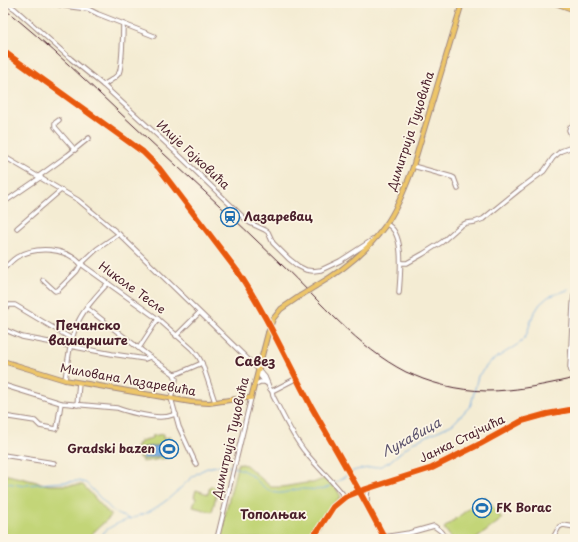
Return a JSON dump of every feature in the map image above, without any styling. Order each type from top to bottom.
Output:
[{"type":"main road","name":"Димитрија Туцовића","points":[[251,398],[268,333],[274,319],[281,309],[346,266],[375,238],[386,224],[403,193],[413,166],[462,3]]},
{"type":"main road","points":[[555,3],[575,10]]},
{"type":"main road","name":"Милована Лазаревића","points":[[3,361],[65,380],[197,403],[251,398]]},
{"type":"street","name":"Илије Гојковића","points":[[6,3],[15,9],[70,59],[103,85],[244,218],[250,223],[268,232],[273,243],[289,260],[298,266],[306,270],[321,270],[340,261],[375,238]]},
{"type":"street","points":[[51,3],[88,9],[154,36]]},
{"type":"street","points":[[103,85],[119,73],[123,24]]},
{"type":"street","points":[[3,51],[143,152],[159,168],[245,282],[385,538],[434,526],[442,532],[447,539]]},
{"type":"street","points":[[59,120],[55,123],[55,127],[75,150]]},
{"type":"street","points":[[575,124],[570,127],[569,130],[575,142]]},
{"type":"street","points":[[3,203],[40,177],[89,138]]},
{"type":"street","points":[[401,263],[407,263],[423,254],[442,242],[460,226],[483,219],[544,172],[553,158],[561,151],[575,146]]},
{"type":"street","points":[[3,156],[78,200],[119,234],[228,339],[258,369],[261,377],[272,390],[273,396],[292,433],[306,452],[338,487],[345,497]]},
{"type":"street","points":[[413,166],[452,177],[454,178],[458,188]]},
{"type":"street","points":[[17,228],[61,190]]},
{"type":"street","points":[[386,224],[390,226],[396,234],[400,254],[401,263],[399,293]]},
{"type":"street","points":[[43,280],[55,291],[58,290],[77,271],[81,264],[97,249],[119,234]]},
{"type":"street","name":"Николе Тесле","points":[[3,269],[17,257],[27,252],[38,250],[56,250],[77,260],[158,319],[176,336],[192,348],[202,362],[215,402]]},
{"type":"street","points":[[65,380],[70,346],[79,320],[108,283]]},
{"type":"street","points":[[575,294],[573,305],[570,367],[571,371],[575,374]]},
{"type":"street","points":[[3,310],[9,305],[13,304],[72,339]]},
{"type":"street","points":[[87,308],[174,374],[176,379],[171,398],[179,427],[196,464]]},
{"type":"street","points":[[176,336],[200,313]]},
{"type":"street","points":[[139,348],[158,319]]},
{"type":"street","points":[[3,329],[22,337],[112,354],[145,359],[150,357]]},
{"type":"street","points":[[145,359],[146,354]]},
{"type":"street","points":[[174,374],[202,362]]},
{"type":"street","points":[[272,390],[276,390],[297,378]]},
{"type":"street","points":[[254,385],[260,382],[266,383]]},
{"type":"street","points":[[77,405],[79,383]]},
{"type":"street","points":[[3,385],[61,403],[117,408],[124,411],[156,417],[176,414]]},
{"type":"street","name":"Димитрија Туцовића","points":[[217,539],[251,398]]},
{"type":"street","points":[[3,416],[35,421],[40,426],[56,429],[58,428],[59,424],[61,403]]},
{"type":"street","name":"Јанка Стајчића","points":[[309,539],[316,533],[333,507],[345,497],[432,468],[522,421],[547,414],[575,409]]},
{"type":"street","points":[[3,455],[54,463]]},
{"type":"street","points":[[367,505],[368,489]]},
{"type":"street","points":[[553,538],[559,528],[563,525],[575,527]]},
{"type":"street","points":[[313,539],[316,533]]},
{"type":"green space","name":"Gradski bazen","points":[[163,434],[163,439],[170,437],[174,450],[168,451],[169,453],[166,454],[167,458],[142,462],[141,458],[139,458],[138,451],[136,451],[135,448],[138,447],[137,444],[141,443],[140,441],[152,438],[152,436]]},
{"type":"green space","points":[[238,463],[246,465],[271,487],[313,483],[326,478],[336,488],[341,497],[331,506],[316,529],[305,539],[219,539]]},
{"type":"green space","points":[[3,475],[49,485],[83,485],[111,516],[86,539],[3,539]]},
{"type":"green space","points":[[210,486],[218,488],[212,512],[193,507],[196,498],[194,497],[196,490],[208,494]]},
{"type":"green space","name":"FK Borac","points":[[485,496],[502,519],[476,539],[452,539],[444,528]]},
{"type":"water","points":[[163,445],[165,455],[143,459],[141,448]]},
{"type":"waterway","name":"Лукавица","points":[[351,472],[381,466],[389,462],[414,442],[453,424],[471,405],[478,376],[490,362],[520,343],[526,336],[533,315],[540,304],[548,297],[570,289],[575,284]]},
{"type":"waterway","name":"Лукавица","points":[[98,539],[109,528],[157,507],[200,471],[211,467],[227,466],[238,468],[248,473],[267,489],[277,493],[285,493],[299,489],[315,490],[332,485]]},
{"type":"waterway","name":"Лукавица","points":[[335,483],[349,474]]},
{"type":"waterway","points":[[3,482],[23,486],[78,481],[86,483],[112,510],[119,515],[131,519]]},
{"type":"railway","points":[[3,8],[53,51],[226,212],[355,337],[388,362],[406,372],[433,382],[454,388],[486,391],[516,389],[575,378]]},
{"type":"cycle path","points":[[3,51],[143,152],[159,168],[238,272],[248,288],[267,321],[311,406],[385,539]]},
{"type":"cycle path","points":[[309,539],[316,533],[333,507],[345,497],[432,468],[522,421],[547,414],[575,409]]},
{"type":"place","name":"Лазаревац","points":[[230,217]]},
{"type":"place","name":"Gradski bazen","points":[[169,449]]},
{"type":"place","name":"FK Borac","points":[[482,508]]},
{"type":"district","name":"Печанско вашариште","points":[[88,332]]},
{"type":"district","name":"Савез","points":[[255,361]]},
{"type":"district","name":"Тополњак","points":[[273,514]]}]
